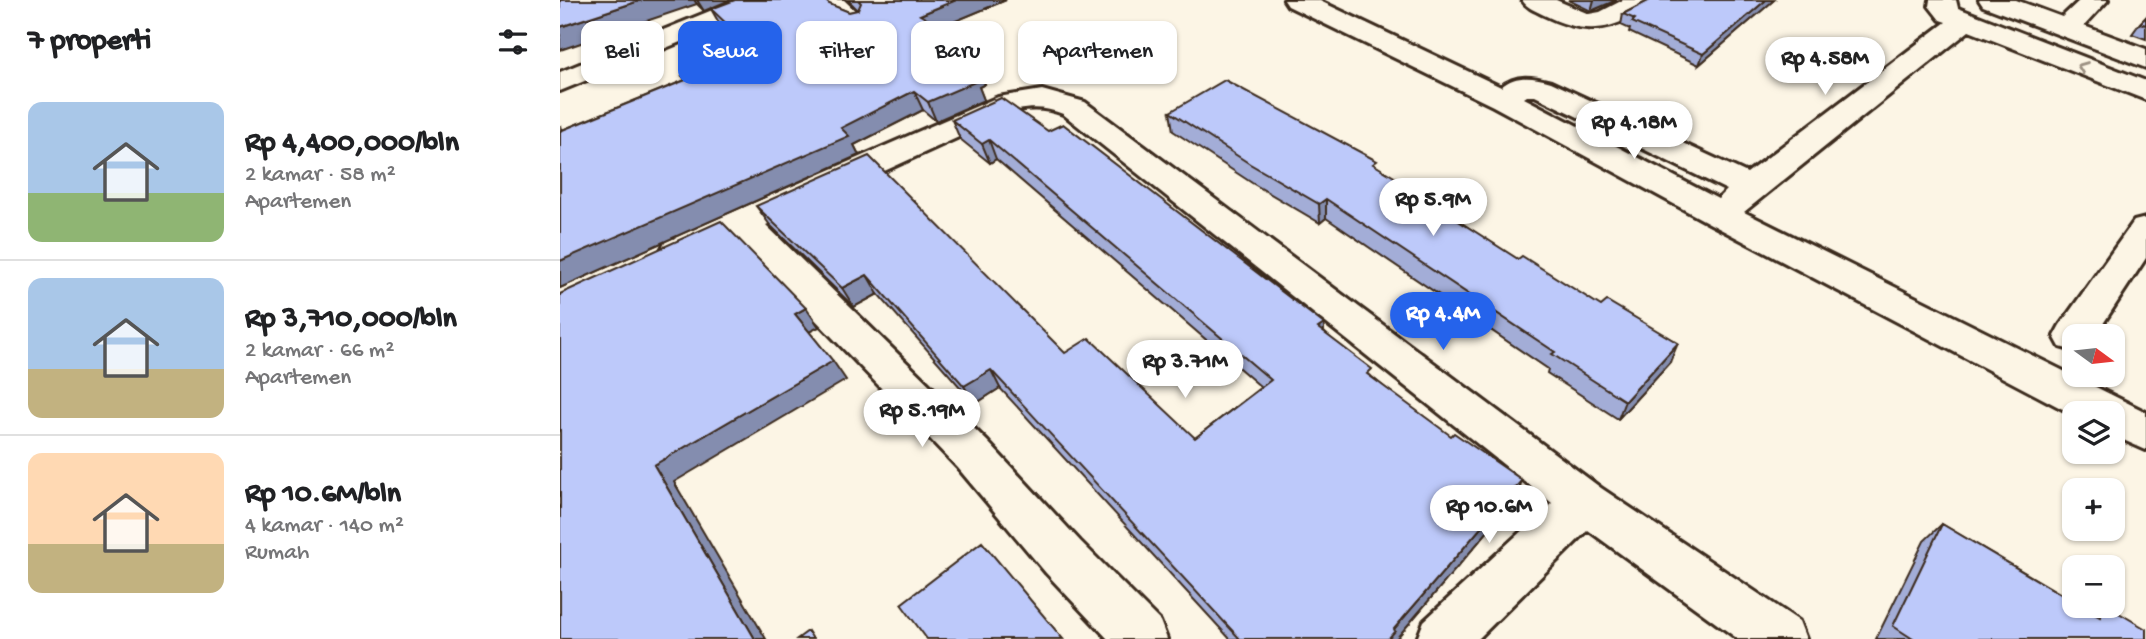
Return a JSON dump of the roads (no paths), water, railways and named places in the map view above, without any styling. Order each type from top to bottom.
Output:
[{"type":"street","points":[[707,21],[760,0]]},
{"type":"street","points":[[1297,0],[1504,100],[1721,215],[2086,401]]},
{"type":"street","points":[[1535,0],[1589,24],[1608,20],[1642,0]]},
{"type":"street","points":[[1943,0],[1942,6],[1945,10],[1965,21],[2146,91]]},
{"type":"street","points":[[1992,0],[2146,60]]},
{"type":"street","points":[[2066,28],[2095,0]]},
{"type":"street","points":[[1721,215],[1750,188],[1965,21]]},
{"type":"street","points":[[560,82],[678,33]]},
{"type":"street","points":[[1504,100],[1520,86],[1541,88],[1750,188]]},
{"type":"street","points":[[657,260],[1009,103],[1033,97],[1054,99],[1074,108],[1585,502],[1782,639]]},
{"type":"street","points":[[741,221],[973,455],[1063,557],[1142,639]]},
{"type":"street","points":[[2082,324],[2146,230]]},
{"type":"street","points":[[2045,380],[2062,354]]},
{"type":"street","points":[[2125,421],[2146,432]]},
{"type":"street","points":[[1442,639],[1585,502]]},
{"type":"lane","points":[[831,0],[855,21]]}]
